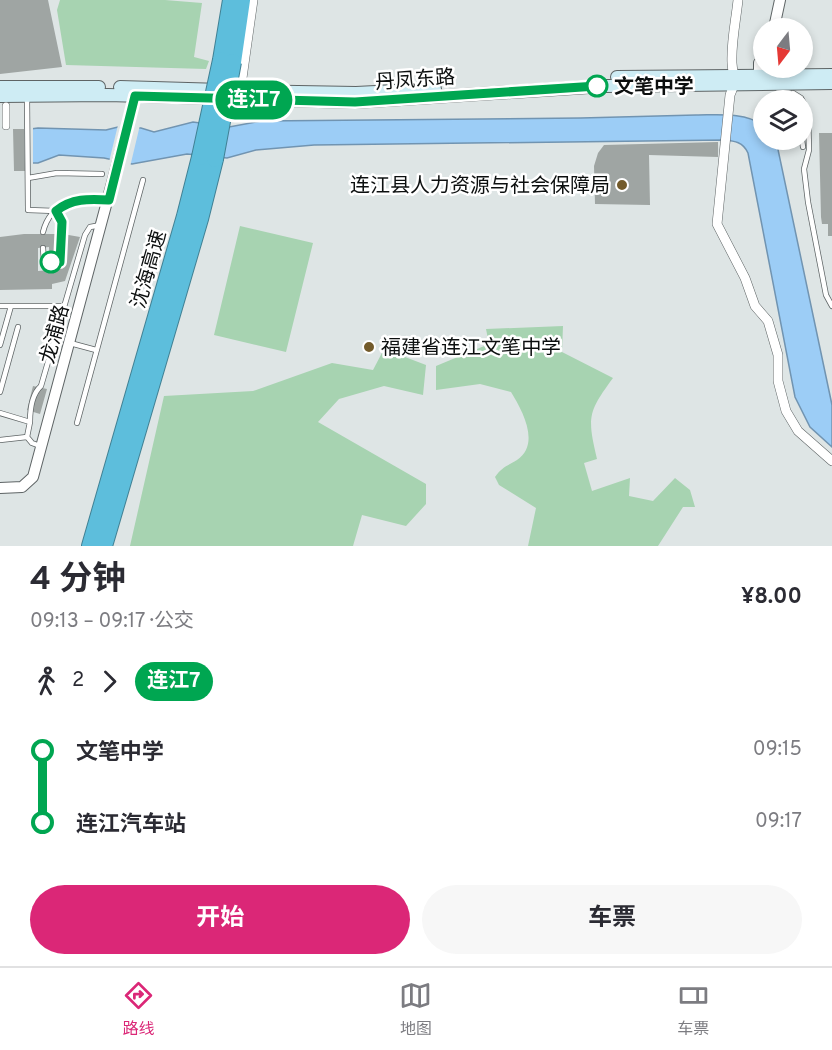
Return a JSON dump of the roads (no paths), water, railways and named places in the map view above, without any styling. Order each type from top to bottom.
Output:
[{"type":"highway","name":"沈海高速","points":[[104,546],[200,219],[231,0]]},
{"type":"highway","name":"沈海高速","points":[[90,546],[185,216],[208,158],[233,62],[243,0]]},
{"type":"main road","name":"丹凤东路","points":[[0,87],[355,102],[552,88],[735,79],[753,75]]},
{"type":"main road","name":"丹凤东路","points":[[813,75],[832,75]]},
{"type":"main road","name":"丹凤东路","points":[[735,79],[793,88],[832,83]]},
{"type":"main road","name":"丹凤东路","points":[[3,101],[27,95],[137,92]]},
{"type":"street","points":[[242,78],[253,0]]},
{"type":"street","points":[[738,0],[732,64],[735,79],[729,94],[717,224],[745,278],[755,306],[768,321],[778,355],[778,381],[786,411],[798,431],[832,461]]},
{"type":"street","points":[[776,18],[780,0]]},
{"type":"street","name":"龙浦路","points":[[0,488],[22,487],[33,477],[137,92]]},
{"type":"street","points":[[3,101],[6,126]]},
{"type":"lane","points":[[793,88],[808,111],[809,150],[804,169],[808,202],[826,296],[832,306]]},
{"type":"lane","points":[[27,95],[28,210],[56,211]]},
{"type":"lane","points":[[28,178],[57,173],[102,174]]},
{"type":"lane","points":[[77,423],[143,180]]},
{"type":"lane","points":[[43,232],[46,220],[63,205],[74,200],[109,200]]},
{"type":"lane","points":[[56,211],[62,222],[63,233]]},
{"type":"lane","points":[[27,437],[36,390],[41,386],[85,235],[90,227],[102,225]]},
{"type":"lane","points":[[44,248],[44,262],[49,262]]},
{"type":"lane","points":[[0,306],[64,306]]},
{"type":"lane","points":[[0,345],[11,306]]},
{"type":"lane","points":[[0,392],[18,327]]},
{"type":"lane","points":[[70,343],[96,350]]},
{"type":"lane","points":[[0,413],[30,422]]},
{"type":"lane","points":[[27,437],[32,443],[42,447]]},
{"type":"lane","points":[[0,440],[27,437]]},
{"type":"water","points":[[731,115],[753,120],[753,150],[778,150],[832,405],[832,447],[810,427],[795,397],[748,153],[741,144],[724,140],[314,145],[256,150],[227,158],[187,154],[132,164],[104,158],[59,155],[38,163],[0,163],[0,133],[38,128],[106,130],[118,127],[141,128],[154,132],[193,122],[229,127],[261,121]]},
{"type":"place","name":"文笔中学","points":[[597,86]]},
{"type":"place","name":"连江县人力资源与社会保障局","points":[[622,185]]},
{"type":"place","name":"福建省连江文笔中学","points":[[369,347]]}]
